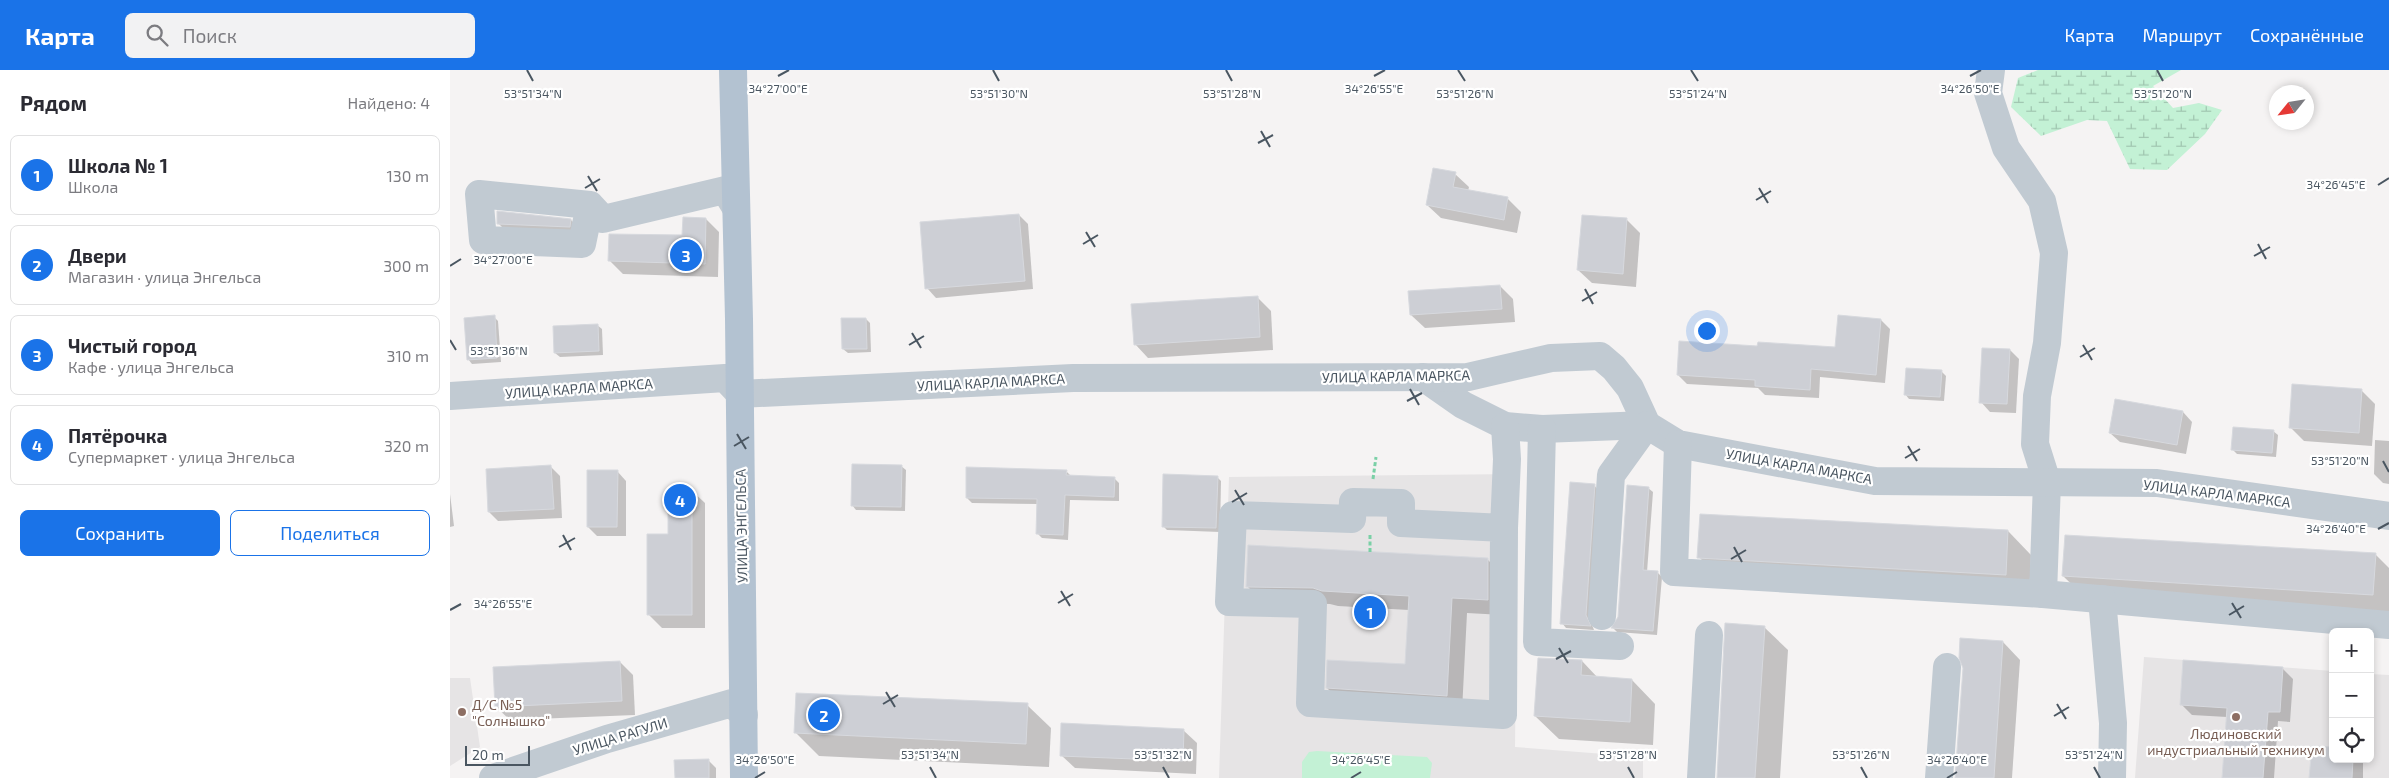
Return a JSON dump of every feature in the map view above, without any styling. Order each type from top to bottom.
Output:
[{"type":"main road","name":"УЛИЦА ЭНГЕЛЬСА","points":[[733,70],[740,394],[744,778]]},
{"type":"street","points":[[1992,70],[1988,93],[2006,148],[2042,201],[2054,253],[2047,343],[2037,396],[2035,435],[2035,444],[2047,482],[2043,594]]},
{"type":"street","points":[[590,205],[603,219],[724,190],[736,208]]},
{"type":"street","name":"УЛИЦА КАРЛА МАРКСА","points":[[450,396],[725,378],[740,394],[1072,378],[1468,377],[1551,358],[1600,356],[1614,368],[1630,388],[1647,425],[1678,444],[1875,481],[2157,483],[2389,516]]},
{"type":"street","points":[[1424,377],[1463,405],[1505,426],[1542,428],[1647,425]]},
{"type":"street","points":[[1602,616],[1611,475],[1647,425]]},
{"type":"street","points":[[1504,528],[1401,523],[1401,503],[1353,502],[1352,519],[1233,515],[1229,602],[1313,604],[1310,703],[1503,715],[1504,528],[1507,459],[1505,426]]},
{"type":"street","points":[[1542,428],[1537,642],[1620,646]]},
{"type":"street","points":[[1678,444],[1674,572],[2043,594],[2389,625]]},
{"type":"street","points":[[2102,599],[2113,723],[2112,778]]},
{"type":"street","points":[[1702,778],[1709,636]]},
{"type":"street","points":[[1939,778],[1947,667]]},
{"type":"street","name":"УЛИЦА РАГУЛИ","points":[[493,778],[607,739],[732,703],[744,716]]},
{"type":"shaded area","points":[[1518,474],[1515,747],[1643,757],[1643,778],[1219,778],[1229,477]]},
{"type":"shaded area","name":"Людиновский индустриальный техникум","points":[[2144,657],[2329,671],[2329,763],[2374,763],[2374,674],[2389,675],[2389,778],[2135,778]]},
{"type":"shaded area","name":"Д/С №5 \"Солнышко\"","points":[[450,678],[470,678],[480,747],[450,766]]},
{"type":"green space","points":[[2038,70],[2181,70],[2153,86],[2173,108],[2199,103],[2222,110],[2205,134],[2167,170],[2130,169],[2107,121],[2087,120],[2041,136],[2011,107],[2018,78]]},
{"type":"green space","points":[[1309,752],[1427,757],[1432,763],[1430,778],[1302,778],[1302,762]]},
{"type":"building","points":[[1433,168],[1456,172],[1453,187],[1508,197],[1504,220],[1426,205]]},
{"type":"building","points":[[497,211],[571,219],[570,227],[497,224]]},
{"type":"building","points":[[1019,214],[1025,281],[925,289],[920,222]]},
{"type":"building","points":[[1582,215],[1627,218],[1623,274],[1577,270]]},
{"type":"building","points":[[683,217],[706,218],[705,264],[608,261],[609,234],[682,235]]},
{"type":"building","points":[[1500,285],[1502,309],[1410,315],[1408,291]]},
{"type":"building","points":[[1258,296],[1260,337],[1134,345],[1131,304]]},
{"type":"building","points":[[495,315],[497,358],[467,360],[464,318]]},
{"type":"building","points":[[1838,315],[1881,319],[1876,375],[1811,369],[1810,390],[1755,386],[1755,380],[1677,375],[1679,341],[1757,346],[1758,342],[1835,347]]},
{"type":"building","points":[[841,318],[866,318],[867,349],[842,349]]},
{"type":"building","points":[[598,324],[599,351],[554,353],[553,326]]},
{"type":"building","points":[[1982,348],[2010,349],[2007,404],[1979,403]]},
{"type":"building","points":[[1906,368],[1942,370],[1940,397],[1904,395]]},
{"type":"building","points":[[2292,384],[2362,389],[2359,433],[2289,428]]},
{"type":"building","points":[[2115,399],[2183,411],[2177,445],[2109,433]]},
{"type":"building","points":[[2233,427],[2274,430],[2272,453],[2231,450]]},
{"type":"building","points":[[852,464],[902,465],[901,507],[851,506]]},
{"type":"building","points":[[551,465],[554,509],[488,512],[486,469]]},
{"type":"building","points":[[966,467],[1067,470],[1066,475],[1115,477],[1114,497],[1065,495],[1063,535],[1036,534],[1037,499],[966,498]]},
{"type":"building","points":[[587,470],[618,470],[617,527],[587,527]]},
{"type":"building","points":[[1163,474],[1218,476],[1216,528],[1162,527]]},
{"type":"building","points":[[1570,482],[1595,484],[1586,615],[1591,626],[1560,624]]},
{"type":"building","points":[[1627,485],[1649,487],[1643,570],[1658,571],[1653,631],[1611,628],[1618,617]]},
{"type":"building","points":[[668,489],[692,489],[692,615],[647,615],[647,534],[668,534]]},
{"type":"building","points":[[1700,514],[2008,530],[2006,575],[1697,558]]},
{"type":"building","points":[[2065,535],[2376,553],[2373,595],[2062,576]]},
{"type":"building","points":[[1248,545],[1488,558],[1488,600],[1452,598],[1447,696],[1326,688],[1327,660],[1405,664],[1409,596],[1322,591],[1313,588],[1246,587]]},
{"type":"building","points":[[1725,623],[1765,626],[1755,778],[1717,778]]},
{"type":"building","points":[[1960,638],[2003,641],[1994,778],[1955,778],[1963,668],[1959,658]]},
{"type":"building","points":[[1538,658],[1582,660],[1581,675],[1632,679],[1630,722],[1534,716]]},
{"type":"building","points":[[2183,660],[2283,667],[2280,712],[2268,712],[2263,778],[2222,778],[2227,708],[2180,705]]},
{"type":"building","points":[[620,661],[622,701],[495,707],[493,667]]},
{"type":"building","points":[[796,693],[1028,703],[1026,744],[794,733]]},
{"type":"building","points":[[1061,723],[1184,729],[1183,761],[1060,756]]},
{"type":"building","points":[[2312,746],[2329,747],[2329,763],[2353,763],[2352,778],[2309,778]]},
{"type":"building","points":[[709,759],[709,778],[675,778],[674,760]]},
{"type":"place","name":"Чистый город","points":[[686,255]]},
{"type":"place","name":"Пятёрочка","points":[[680,500]]},
{"type":"place","name":"Школа № 1","points":[[1370,612]]},
{"type":"place","name":"Д/С №5 \"Солнышко\"","points":[[462,712]]},
{"type":"place","name":"Двери","points":[[824,715]]},
{"type":"place","name":"Людиновский индустриальный техникум","points":[[2236,717]]}]
